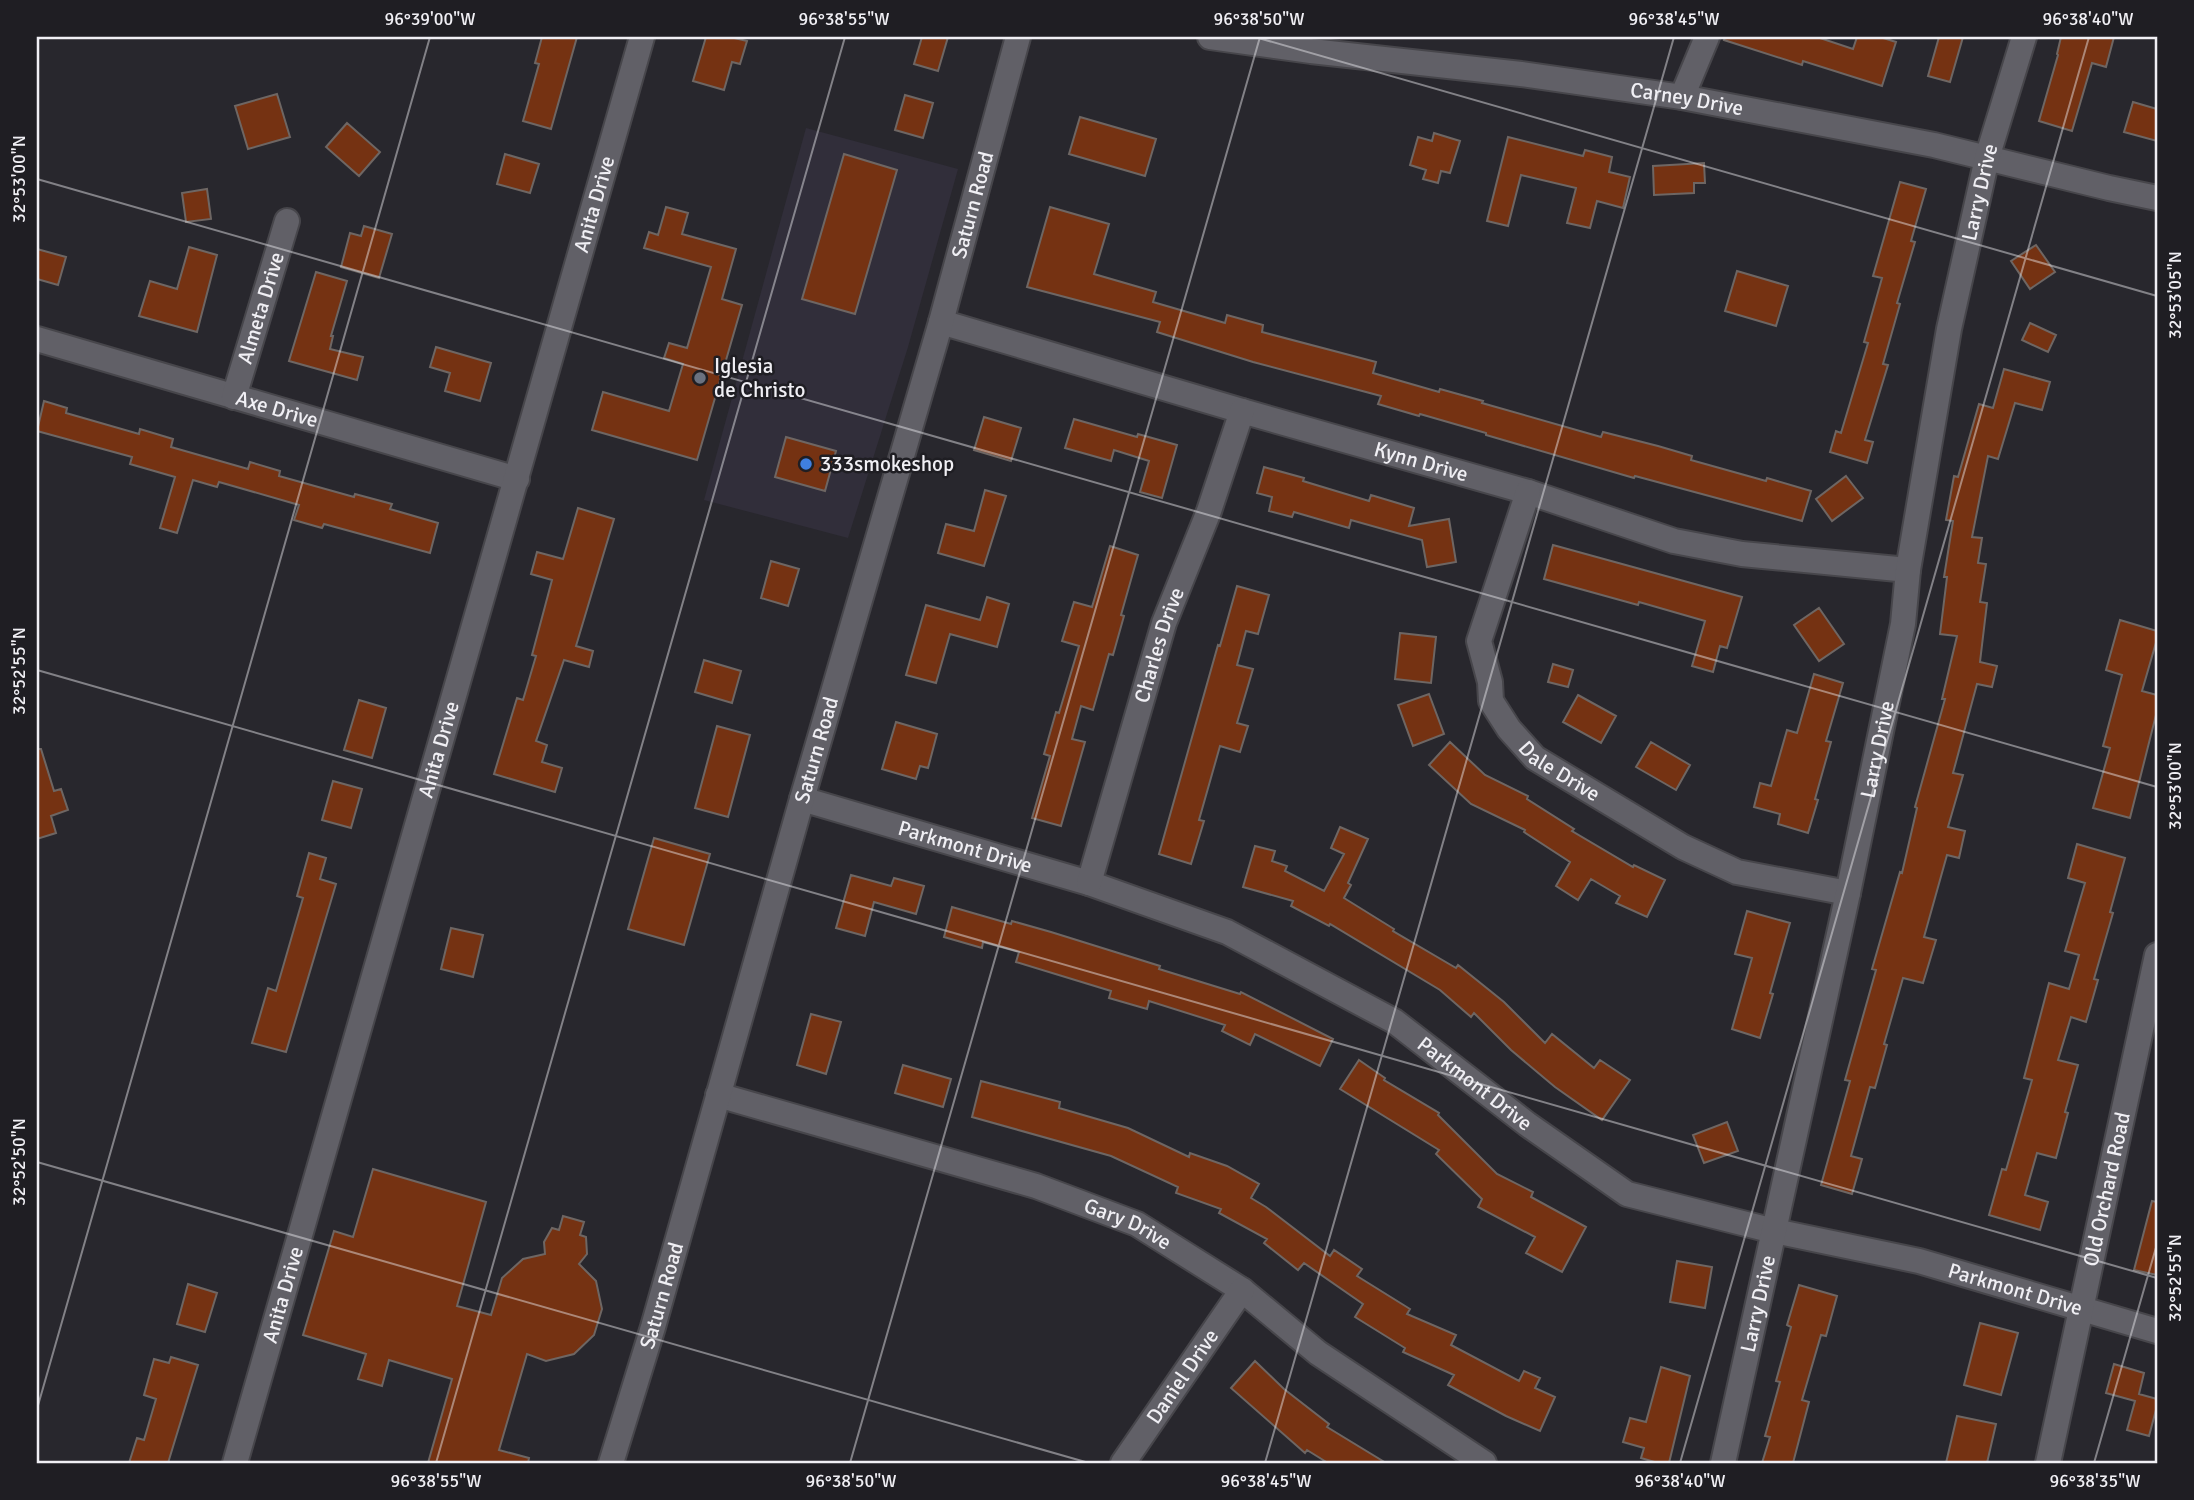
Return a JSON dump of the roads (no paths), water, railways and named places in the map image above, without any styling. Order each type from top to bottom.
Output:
[{"type":"street","name":"Anita Drive","points":[[235,1463],[642,37]]},
{"type":"street","name":"Saturn Road","points":[[611,1463],[653,1327],[802,799],[942,322],[1017,37]]},
{"type":"street","name":"Carney Drive","points":[[1210,37],[1313,44],[1682,97],[1934,145],[2157,198]]},
{"type":"street","points":[[1682,97],[1707,37]]},
{"type":"street","name":"Larry Drive","points":[[1723,1463],[1848,893],[1903,625],[1908,570],[1949,329],[1987,158],[2024,37]]},
{"type":"street","name":"Almeta Drive","points":[[234,397],[287,221]]},
{"type":"street","name":"Kynn Drive","points":[[942,322],[1528,492],[1674,541],[1742,555],[1908,570]]},
{"type":"street","name":"Axe Drive","points":[[37,340],[517,479]]},
{"type":"street","name":"Charles Drive","points":[[1089,883],[1164,623],[1209,511],[1242,411]]},
{"type":"street","name":"Dale Drive","points":[[1528,492],[1479,641],[1490,682],[1491,701],[1509,729],[1535,758],[1682,847],[1737,872],[1848,893]]},
{"type":"street","name":"Parkmont Drive","points":[[802,799],[1089,883],[1227,932],[1394,1021],[1527,1124],[1627,1194],[1774,1231],[1919,1261],[2157,1331]]},
{"type":"street","name":"Old Orchard Road","points":[[2049,1463],[2156,970]]},
{"type":"street","name":"Gary Drive","points":[[718,1095],[1037,1185],[1137,1224],[1242,1290],[1318,1353],[1484,1463]]},
{"type":"street","name":"Daniel Drive","points":[[1124,1463],[1242,1290]]},
{"type":"place","name":"Iglesia de Christo","points":[[700,378]]},
{"type":"place","name":"333smokeshop","points":[[806,464]]}]
